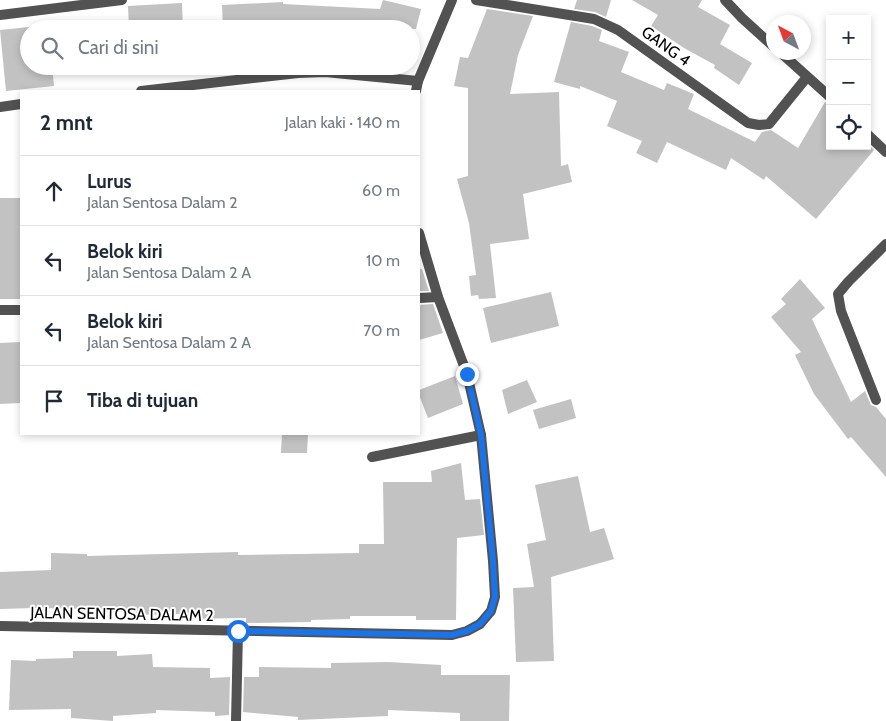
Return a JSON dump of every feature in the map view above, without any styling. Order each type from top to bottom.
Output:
[{"type":"street","points":[[0,14],[122,0]]},
{"type":"street","points":[[344,75],[417,86],[452,0]]},
{"type":"street","name":"GANG 4","points":[[476,0],[594,20],[618,30],[748,123],[769,124],[807,76]]},
{"type":"street","points":[[725,0],[766,40]]},
{"type":"street","points":[[789,60],[826,94]]},
{"type":"street","points":[[150,90],[289,75]]},
{"type":"street","points":[[0,107],[20,104]]},
{"type":"street","points":[[871,138],[886,152]]},
{"type":"street","points":[[372,457],[481,435],[467,374],[438,297],[420,236]]},
{"type":"street","points":[[876,400],[841,311],[838,294],[886,244]]},
{"type":"street","points":[[420,298],[438,297]]},
{"type":"street","points":[[0,310],[20,310]]},
{"type":"street","name":"JALAN SENTOSA DALAM 2","points":[[0,626],[452,635],[467,631],[480,624],[491,611],[495,597],[481,435]]},
{"type":"street","points":[[236,721],[238,631]]},
{"type":"building","points":[[383,0],[421,9],[418,20],[223,20],[222,5],[283,2],[283,4],[380,9]]},
{"type":"building","points":[[577,0],[611,0],[606,17],[595,12],[574,9]]},
{"type":"building","points":[[632,0],[702,0],[698,7],[730,25],[720,44],[752,63],[739,85],[714,68],[715,65],[684,48],[651,26],[658,15]]},
{"type":"building","points":[[182,3],[183,20],[129,20],[128,6]]},
{"type":"building","points":[[487,9],[533,16],[518,55],[510,94],[559,92],[561,166],[568,164],[572,182],[523,194],[529,239],[490,244],[496,298],[479,299],[478,295],[471,296],[469,276],[476,275],[469,223],[457,179],[468,176],[468,88],[454,86],[460,57],[468,58]]},
{"type":"building","points":[[571,22],[592,26],[602,30],[599,41],[629,52],[621,72],[664,90],[667,83],[694,94],[688,109],[755,142],[762,132],[771,130],[798,148],[825,102],[826,150],[871,150],[871,147],[874,150],[816,219],[766,176],[764,180],[731,158],[726,170],[667,142],[657,163],[636,153],[642,141],[607,126],[617,101],[580,86],[580,89],[554,82]]},
{"type":"building","points":[[20,28],[20,75],[53,75],[54,86],[6,91],[0,30]]},
{"type":"building","points":[[0,198],[20,198],[20,299],[0,299]]},
{"type":"building","points":[[420,269],[422,269],[429,291],[420,291]]},
{"type":"building","points":[[800,279],[825,308],[812,319],[851,402],[865,391],[871,405],[876,407],[886,419],[886,477],[851,437],[848,439],[814,394],[795,355],[801,352],[771,317],[786,304],[781,299]]},
{"type":"building","points":[[551,292],[559,326],[491,343],[483,308]]},
{"type":"building","points":[[433,304],[443,333],[420,340],[420,305]]},
{"type":"building","points":[[20,342],[20,403],[0,404],[0,343]]},
{"type":"building","points":[[455,376],[463,404],[428,418],[420,398],[420,390]]},
{"type":"building","points":[[527,380],[537,402],[508,414],[502,390]]},
{"type":"building","points":[[571,399],[576,418],[539,429],[533,410]]},
{"type":"building","points":[[282,435],[308,435],[307,453],[281,453]]},
{"type":"building","points":[[461,463],[465,500],[480,499],[484,535],[457,538],[456,620],[416,620],[416,616],[350,616],[350,619],[311,620],[311,622],[246,623],[246,618],[182,619],[182,614],[135,615],[135,612],[93,612],[93,609],[0,609],[0,572],[51,570],[51,553],[87,554],[87,556],[238,552],[238,555],[359,553],[359,544],[384,544],[383,482],[432,482],[431,471]]},
{"type":"building","points":[[578,476],[590,532],[604,528],[614,559],[551,577],[554,661],[516,662],[513,588],[534,587],[527,544],[546,540],[535,485]]},
{"type":"building","points":[[73,651],[117,651],[117,656],[152,654],[153,667],[210,668],[210,678],[230,677],[229,715],[215,716],[215,712],[156,710],[156,713],[113,716],[113,721],[71,718],[71,709],[9,710],[11,660],[36,661],[36,659],[73,658]]},
{"type":"building","points":[[388,662],[441,665],[441,675],[510,675],[509,721],[460,721],[460,713],[388,710],[388,716],[298,720],[298,717],[243,712],[244,677],[259,677],[259,667],[331,668],[331,663]]},
{"type":"route","points":[[238,631],[452,635],[467,631],[480,624],[491,611],[495,597],[481,435],[467,374]]}]
